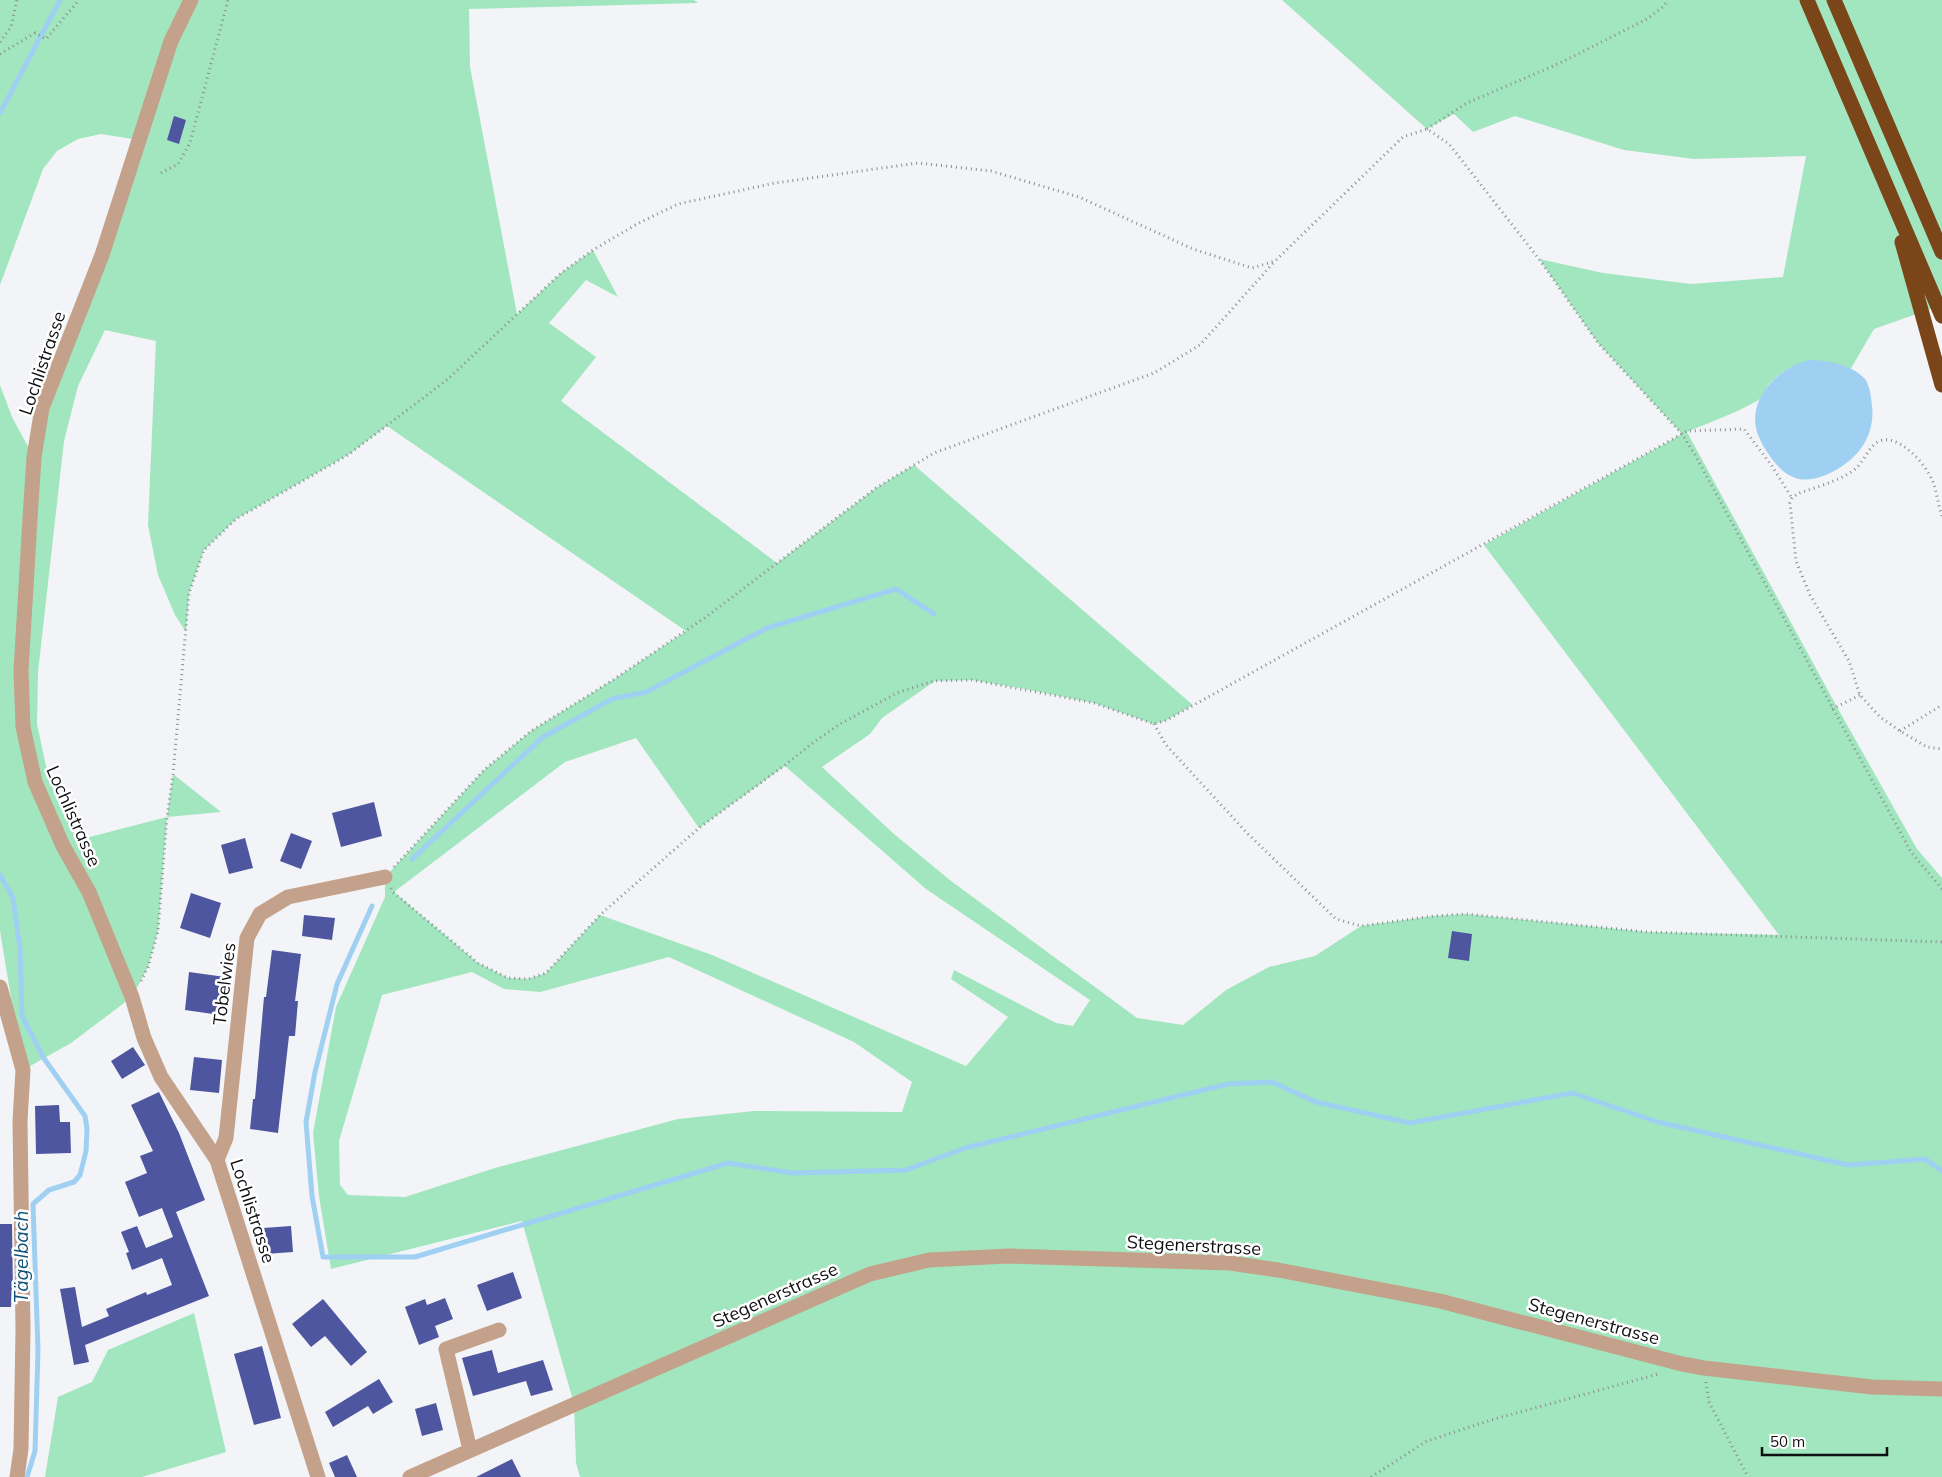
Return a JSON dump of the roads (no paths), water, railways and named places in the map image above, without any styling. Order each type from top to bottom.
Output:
[{"type":"highway","points":[[1807,0],[1942,316]]},
{"type":"highway","points":[[1834,0],[1942,252]]},
{"type":"highway","points":[[1884,180],[1942,385]]},
{"type":"street","name":"Lochlistrasse","points":[[191,0],[171,41],[102,256],[42,408],[34,457],[24,604],[21,670],[23,727],[35,782],[63,846],[89,892],[132,996],[144,1038],[161,1076],[217,1160],[318,1477]]},
{"type":"street","name":"Tobelwies","points":[[217,1160],[226,1138],[247,938],[260,914],[288,897],[385,876]]},
{"type":"street","points":[[0,987],[23,1070],[20,1121],[23,1330],[21,1449],[17,1477]]},
{"type":"street","name":"Stegenerstrasse","points":[[410,1477],[870,1274],[929,1260],[1008,1256],[1240,1265],[1278,1270],[1440,1300],[1682,1364],[1704,1368],[1872,1388],[1942,1389]]},
{"type":"street","points":[[470,1450],[446,1349],[499,1330]]},
{"type":"street","points":[[433,1467],[446,1477]]},
{"type":"water","points":[[1809,360],[1839,364],[1860,374],[1867,382],[1869,388],[1872,417],[1870,429],[1861,449],[1844,465],[1823,476],[1798,479],[1787,474],[1773,461],[1758,436],[1755,419],[1761,396],[1768,386],[1787,369]]},
{"type":"waterway","name":"Tägelbach","points":[[0,113],[60,0]]},
{"type":"waterway","points":[[412,859],[543,737],[612,699],[646,692],[767,628],[896,589],[934,614]]},
{"type":"waterway","name":"Tägelbach","points":[[0,875],[13,898],[20,949],[22,1016],[43,1057],[85,1116],[87,1129],[86,1151],[80,1175],[74,1182],[49,1190],[33,1204],[38,1350],[35,1451],[27,1477]]},
{"type":"waterway","points":[[372,906],[337,984],[315,1072],[306,1122],[312,1196],[323,1257],[415,1257],[728,1163],[792,1173],[906,1170],[965,1148],[1228,1084],[1272,1082],[1316,1102],[1410,1123],[1572,1093],[1658,1122],[1848,1165],[1925,1159],[1942,1171]]}]
